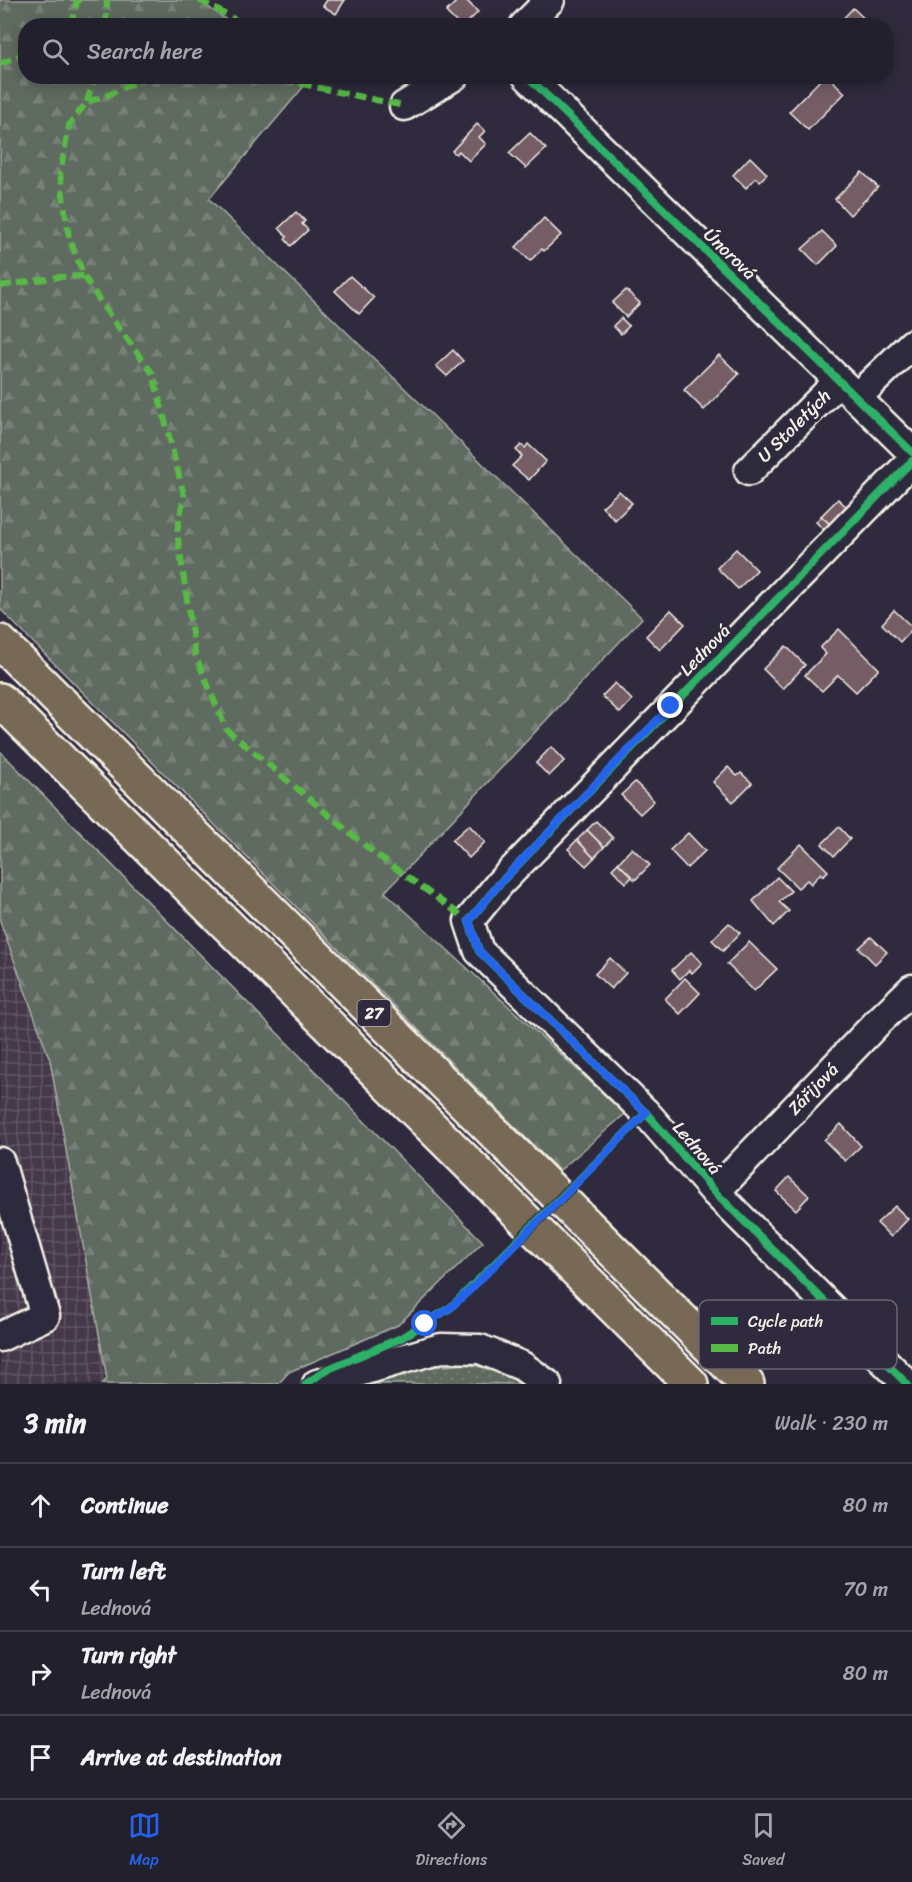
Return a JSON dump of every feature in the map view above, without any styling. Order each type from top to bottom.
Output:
[{"type":"highway","name":"27","points":[[0,642],[699,1336]]},
{"type":"highway","name":"27","points":[[0,700],[691,1384]]},
{"type":"highway","name":"27","points":[[732,1369],[747,1384]]},
{"type":"street","points":[[532,18],[550,0]]},
{"type":"street","points":[[404,106],[441,84]]},
{"type":"street","name":"Únorová","points":[[535,84],[912,452]]},
{"type":"street","name":"U Stoletých","points":[[749,471],[848,389],[912,344]]},
{"type":"street","name":"Lednová","points":[[823,1300],[716,1192],[646,1113],[479,951],[469,921],[500,883],[912,461]]},
{"type":"street","name":"Zářijová","points":[[716,1192],[912,988]]},
{"type":"street","points":[[0,1162],[45,1316],[0,1337]]},
{"type":"street","points":[[317,1384],[441,1348],[480,1349],[522,1366],[547,1384]]},
{"type":"street","name":"Lednová","points":[[892,1369],[907,1384]]},
{"type":"shaded area","points":[[0,921],[50,1060],[107,1379],[102,1384],[0,1384]]},
{"type":"green space","points":[[0,0],[198,0],[224,18],[18,18],[18,84],[306,84],[209,199],[642,618],[385,892],[625,1114],[559,1171],[0,609]]},
{"type":"green space","points":[[0,751],[483,1242],[398,1325],[289,1372],[278,1384],[102,1384],[107,1379],[50,1060],[0,921]]},
{"type":"green space","points":[[467,1364],[510,1373],[529,1384],[364,1384],[421,1368]]},
{"type":"building","points":[[327,0],[345,0],[336,14],[323,6]]},
{"type":"building","points":[[458,0],[466,0],[478,12],[472,18],[452,18],[446,12]]},
{"type":"building","points":[[853,8],[864,18],[844,18]]},
{"type":"building","points":[[816,84],[836,84],[845,93],[808,130],[789,112]]},
{"type":"building","points":[[477,124],[485,131],[479,137],[486,144],[469,161],[459,151],[456,154],[452,151]]},
{"type":"building","points":[[530,133],[546,149],[526,168],[509,153]]},
{"type":"building","points":[[750,157],[767,174],[760,181],[756,178],[746,188],[733,175]]},
{"type":"building","points":[[862,172],[878,187],[850,215],[835,199]]},
{"type":"building","points":[[296,212],[305,221],[302,224],[308,230],[291,246],[279,228]]},
{"type":"building","points":[[544,218],[561,235],[530,261],[516,247]]},
{"type":"building","points":[[822,231],[837,246],[818,265],[802,249]]},
{"type":"building","points":[[350,276],[374,298],[359,314],[335,291]]},
{"type":"building","points":[[626,290],[640,303],[626,317],[612,303]]},
{"type":"building","points":[[621,318],[629,326],[621,334],[613,326]]},
{"type":"building","points":[[453,350],[463,361],[447,376],[436,366]]},
{"type":"building","points":[[719,355],[739,374],[704,410],[684,390]]},
{"type":"building","points":[[528,444],[546,461],[529,480],[512,466],[522,456],[516,450],[521,445],[525,448]]},
{"type":"building","points":[[619,491],[632,503],[615,520],[602,507]]},
{"type":"building","points":[[838,499],[849,509],[832,526],[821,516]]},
{"type":"building","points":[[821,516],[832,526],[826,532],[816,522]]},
{"type":"building","points":[[736,549],[757,570],[738,589],[717,568]]},
{"type":"building","points":[[671,610],[685,624],[660,650],[646,636]]},
{"type":"building","points":[[894,610],[912,627],[900,642],[882,624]]},
{"type":"building","points":[[839,629],[879,669],[856,692],[838,675],[822,691],[805,675],[826,654],[820,648]]},
{"type":"building","points":[[786,646],[805,665],[783,689],[763,669]]},
{"type":"building","points":[[615,683],[632,700],[620,713],[602,696]]},
{"type":"building","points":[[551,747],[564,761],[549,776],[536,763]]},
{"type":"building","points":[[728,767],[737,776],[741,773],[752,783],[733,802],[713,782]]},
{"type":"building","points":[[635,782],[654,801],[640,814],[621,795]]},
{"type":"building","points":[[596,821],[613,838],[604,847],[587,830]]},
{"type":"building","points":[[469,825],[485,842],[469,858],[452,840]]},
{"type":"building","points":[[839,827],[850,839],[834,856],[822,844]]},
{"type":"building","points":[[587,830],[604,847],[594,858],[577,840]]},
{"type":"building","points":[[688,833],[705,851],[687,868],[670,850]]},
{"type":"building","points":[[577,840],[594,858],[586,866],[568,849]]},
{"type":"building","points":[[801,844],[828,871],[823,876],[821,873],[811,884],[807,880],[798,888],[777,868]]},
{"type":"building","points":[[632,848],[650,865],[635,880],[618,863]]},
{"type":"building","points":[[618,863],[632,877],[626,883],[612,869]]},
{"type":"building","points":[[777,877],[791,891],[779,902],[789,911],[774,926],[753,901]]},
{"type":"building","points":[[729,923],[740,933],[723,951],[712,940]]},
{"type":"building","points":[[871,937],[887,952],[875,964],[859,948]]},
{"type":"building","points":[[749,942],[777,969],[754,991],[727,964]]},
{"type":"building","points":[[691,952],[702,963],[692,973],[689,970],[680,979],[672,970]]},
{"type":"building","points":[[610,958],[626,973],[611,989],[595,974]]},
{"type":"building","points":[[685,978],[700,993],[680,1014],[665,999]]},
{"type":"building","points":[[841,1124],[861,1146],[845,1161],[824,1140]]},
{"type":"building","points":[[789,1177],[809,1196],[796,1210],[776,1191]]},
{"type":"building","points":[[895,1206],[908,1219],[891,1237],[877,1223]]},
{"type":"marked path","points":[[73,18],[79,0]]},
{"type":"marked path","points":[[106,18],[107,0]]},
{"type":"marked path","points":[[199,0],[232,18]]},
{"type":"marked path","points":[[0,64],[18,56]]},
{"type":"marked path","points":[[87,102],[92,84]]},
{"type":"marked path","points":[[132,84],[87,102],[69,125],[60,174],[69,238],[84,276],[105,309],[153,374],[184,495],[177,532],[195,654],[226,729],[374,853],[469,921]]},
{"type":"marked path","points":[[301,84],[404,106]]},
{"type":"marked path","points":[[0,286],[58,277],[84,276]]},
{"type":"cycle path","points":[[535,84],[912,452]]},
{"type":"cycle path","points":[[823,1300],[715,1192],[646,1113],[479,951],[469,921],[500,883],[912,461]]},
{"type":"cycle path","points":[[306,1384],[326,1370],[401,1338],[450,1308],[646,1113]]},
{"type":"cycle path","points":[[892,1369],[907,1384]]},
{"type":"route","points":[[425,1324],[450,1308],[469,1291],[646,1113],[479,951],[469,921],[500,883],[671,706]]}]
